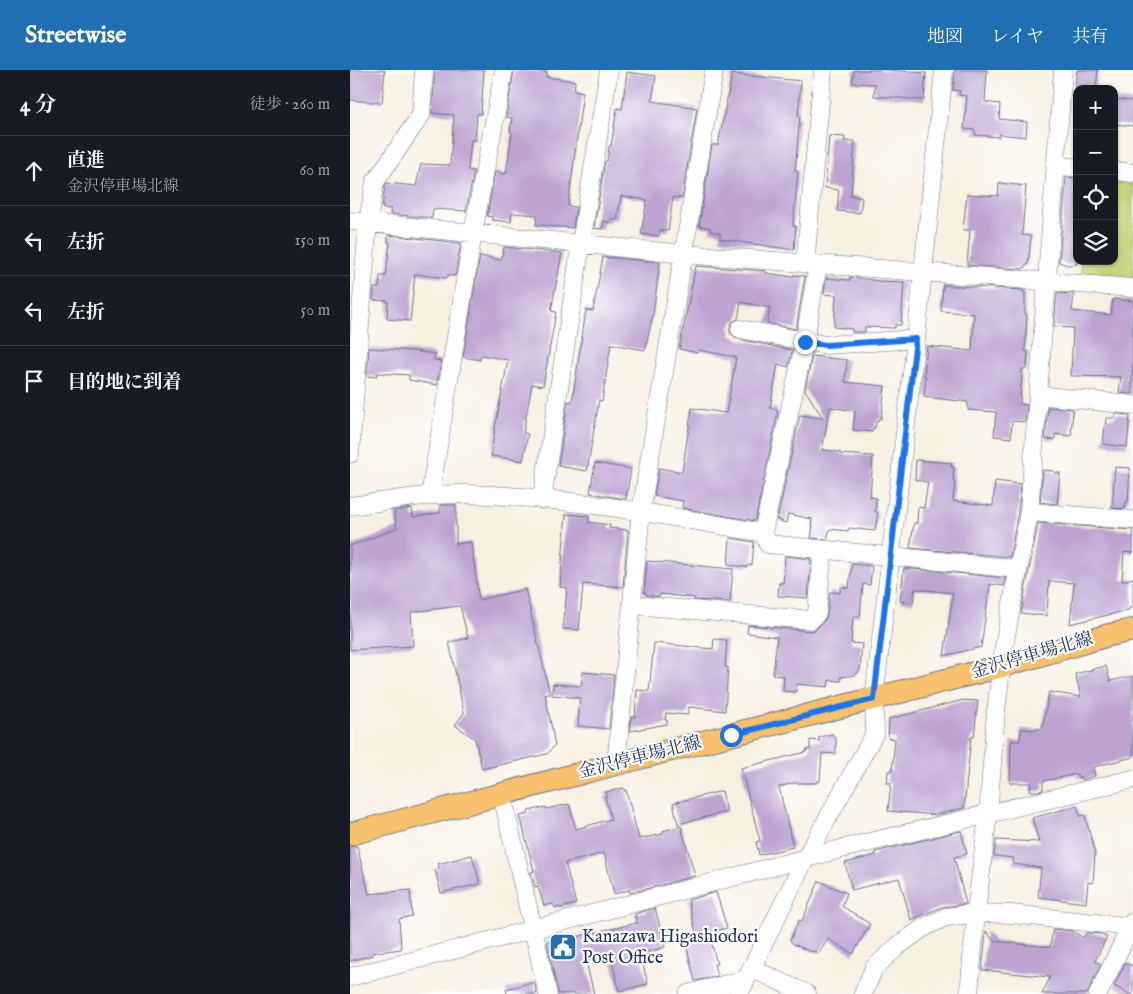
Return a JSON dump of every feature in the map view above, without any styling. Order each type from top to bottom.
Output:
[{"type":"main road","name":"金沢停車場北線","points":[[350,834],[1002,666],[1109,635],[1133,630]]},
{"type":"street","points":[[350,454],[355,339],[368,222],[375,182],[421,115],[424,70]]},
{"type":"street","points":[[430,496],[473,233],[504,70]]},
{"type":"street","points":[[542,500],[609,70]]},
{"type":"street","points":[[616,764],[641,511],[714,70]]},
{"type":"street","points":[[823,70],[805,342],[762,532],[768,544],[1018,569]]},
{"type":"street","points":[[745,980],[805,859],[874,733],[874,699],[916,339],[944,70]]},
{"type":"street","points":[[969,994],[976,913],[988,815],[996,711],[1018,569],[1029,512],[1063,70]]},
{"type":"street","points":[[1056,165],[1073,167]]},
{"type":"street","points":[[1118,171],[1133,173]]},
{"type":"street","points":[[350,221],[684,254],[1133,288]]},
{"type":"street","points":[[740,329],[826,345],[916,339]]},
{"type":"street","points":[[1038,396],[1133,405]]},
{"type":"street","points":[[350,506],[430,496],[467,494],[641,511],[762,532]]},
{"type":"street","points":[[1029,512],[1133,520]]},
{"type":"street","points":[[632,605],[811,620],[818,613],[823,550]]},
{"type":"street","points":[[350,976],[805,859],[1133,779]]},
{"type":"street","points":[[502,795],[548,994]]},
{"type":"street","points":[[863,994],[874,968],[898,946],[923,928],[946,917],[976,913],[1011,914],[1132,925],[1098,994]]},
{"type":"street","points":[[688,994],[745,980],[807,994]]},
{"type":"green space","points":[[1118,182],[1133,184],[1133,280],[1080,275],[1081,265],[1118,265]]},
{"type":"building","points":[[350,70],[385,70],[382,103],[350,100]]},
{"type":"building","points":[[435,70],[484,70],[481,114],[477,114],[475,140],[471,140],[468,170],[474,171],[466,211],[433,209],[432,218],[390,214],[391,209],[382,208],[387,183],[416,186],[421,164],[450,165],[454,115],[432,113]]},
{"type":"building","points":[[514,70],[547,72],[546,77],[575,81],[574,90],[583,92],[568,206],[576,207],[573,228],[536,225],[537,215],[512,213],[511,222],[492,220],[492,217],[487,216],[495,172],[506,174],[512,133],[510,132],[512,118],[506,117]]},
{"type":"building","points":[[854,70],[926,73],[924,100],[874,96],[875,84],[852,83]]},
{"type":"building","points":[[955,70],[987,70],[985,102],[1000,104],[999,119],[1027,122],[1026,137],[999,134],[999,137],[975,135],[975,130],[964,129],[967,96],[959,95],[960,91],[953,90]]},
{"type":"building","points":[[1077,70],[1098,70],[1096,85],[1075,85]]},
{"type":"building","points":[[627,72],[656,76],[652,101],[697,108],[682,198],[673,197],[668,231],[660,230],[659,236],[641,234],[647,200],[621,196],[617,220],[611,219],[610,223],[604,221],[602,229],[594,228],[605,161],[607,161],[609,146],[611,146],[617,108],[622,109]]},
{"type":"building","points":[[732,74],[801,81],[795,171],[798,171],[793,226],[796,226],[794,250],[720,239],[720,233],[710,231],[710,228],[699,226],[712,145],[718,145]]},
{"type":"building","points":[[1118,99],[1133,101],[1133,126],[1118,124]]},
{"type":"building","points":[[829,136],[845,137],[844,141],[855,141],[851,195],[862,198],[860,213],[837,211],[839,190],[825,188]]},
{"type":"building","points":[[1066,177],[1073,178],[1073,264],[1067,265],[1059,262]]},
{"type":"building","points":[[999,183],[1026,186],[1022,235],[1031,236],[1028,264],[1022,269],[967,265],[970,230],[963,230],[967,194],[998,196]]},
{"type":"building","points":[[388,235],[461,243],[455,276],[448,275],[447,278],[415,274],[410,321],[387,319],[388,301],[373,300],[374,288],[379,288],[380,276],[386,276],[390,242],[388,242]]},
{"type":"building","points":[[504,247],[562,253],[551,311],[556,312],[543,386],[532,384],[523,433],[528,434],[523,461],[491,456],[508,360],[481,355],[480,360],[463,357],[480,256],[501,260]]},
{"type":"building","points":[[603,257],[660,262],[653,314],[645,350],[611,344],[602,401],[599,400],[587,471],[558,466],[568,401],[572,402],[586,310],[593,311]]},
{"type":"building","points":[[696,266],[766,271],[766,273],[793,277],[793,275],[805,276],[796,329],[767,323],[770,308],[741,302],[738,319],[732,322],[730,327],[730,333],[738,339],[792,350],[788,367],[778,364],[770,408],[777,409],[778,412],[755,521],[682,508],[683,501],[654,496],[659,468],[682,472],[692,408],[726,413],[732,382],[736,357],[698,350],[698,353],[679,349]]},
{"type":"building","points":[[850,277],[904,282],[901,325],[895,325],[895,328],[865,327],[865,332],[852,332],[852,329],[834,327],[836,295],[824,294],[826,278],[850,280]]},
{"type":"building","points":[[943,285],[1023,290],[1025,292],[1025,314],[1027,315],[1025,351],[1028,351],[1027,369],[1022,369],[1020,404],[1027,405],[1025,422],[1012,421],[1011,438],[994,436],[996,412],[968,410],[968,402],[924,397],[927,346],[972,351],[974,314],[941,311]]},
{"type":"building","points":[[1057,293],[1074,294],[1072,311],[1111,315],[1113,299],[1133,301],[1132,394],[1119,393],[1121,377],[1071,376],[1073,328],[1054,327]]},
{"type":"building","points":[[369,348],[435,354],[434,360],[441,361],[437,385],[409,380],[409,375],[377,373],[376,377],[367,376]]},
{"type":"building","points":[[812,356],[847,360],[845,382],[885,386],[881,419],[879,418],[876,421],[872,432],[853,430],[855,411],[830,407],[822,450],[840,452],[840,454],[873,456],[870,497],[876,498],[875,512],[878,512],[875,531],[849,528],[848,531],[830,529],[827,539],[811,538],[812,519],[788,514],[786,523],[777,520],[800,415],[823,418],[805,390]]},
{"type":"building","points":[[1048,407],[1073,409],[1071,436],[1055,434],[1055,440],[1045,439]]},
{"type":"building","points":[[1117,414],[1130,415],[1127,447],[1103,444],[1106,418],[1115,418]]},
{"type":"building","points":[[916,460],[952,463],[951,467],[954,467],[953,481],[955,482],[953,501],[993,506],[995,481],[1021,484],[1010,557],[910,548],[914,523],[917,523],[918,507],[924,508],[928,482],[915,480]]},
{"type":"building","points":[[595,463],[631,469],[626,499],[590,493]]},
{"type":"building","points":[[1115,467],[1130,468],[1128,502],[1126,502],[1125,509],[1112,508]]},
{"type":"building","points":[[1043,470],[1060,473],[1057,504],[1040,502]]},
{"type":"building","points":[[440,505],[456,505],[456,544],[471,542],[479,600],[525,589],[550,694],[545,694],[555,745],[547,754],[482,769],[475,739],[455,725],[464,713],[449,642],[468,638],[460,606],[411,612],[413,646],[350,650],[350,546],[397,528],[394,511],[412,508],[413,517],[440,513]]},
{"type":"building","points":[[566,514],[589,516],[589,522],[610,525],[609,528],[628,530],[623,587],[583,584],[579,630],[563,629],[567,588],[560,587]]},
{"type":"building","points":[[1038,523],[1133,530],[1133,553],[1124,552],[1122,581],[1133,578],[1133,607],[1129,608],[1129,610],[1070,624],[1074,583],[1049,581],[1047,616],[1021,613]]},
{"type":"building","points":[[730,538],[754,542],[752,565],[747,567],[728,565]]},
{"type":"building","points":[[785,556],[811,559],[808,598],[778,596],[779,583],[783,583]]},
{"type":"building","points":[[647,561],[733,569],[730,602],[694,600],[695,598],[660,594],[659,597],[646,595],[644,593]]},
{"type":"building","points":[[852,564],[872,566],[870,585],[863,584],[860,616],[853,616],[851,643],[862,644],[860,670],[855,675],[841,677],[841,681],[829,680],[828,687],[797,684],[796,692],[783,691],[784,676],[773,675],[777,637],[747,633],[748,625],[815,630],[825,620],[827,615],[830,592],[840,593],[841,587],[849,588]]},
{"type":"building","points":[[904,568],[1006,578],[1004,586],[990,584],[981,647],[944,656],[953,593],[915,589],[913,603],[900,601]]},
{"type":"building","points":[[714,639],[727,640],[725,667],[728,667],[725,711],[689,707],[687,715],[666,713],[665,720],[667,720],[667,724],[630,731],[631,717],[635,717],[637,690],[649,691],[654,643],[713,649]]},
{"type":"building","points":[[1106,666],[1110,681],[1133,676],[1133,757],[1093,767],[1095,776],[1082,780],[1081,777],[1078,778],[1077,774],[1043,781],[1043,790],[1030,791],[1031,783],[1010,783],[1011,741],[1020,741],[1021,729],[1042,729],[1049,692],[1081,697],[1075,674]]},
{"type":"building","points":[[583,672],[614,675],[609,729],[578,726],[580,698],[552,695],[553,684],[581,686]]},
{"type":"building","points":[[963,700],[978,701],[974,737],[971,737],[964,808],[936,815],[888,811],[891,783],[887,783],[888,771],[892,771],[895,739],[888,738],[889,719]]},
{"type":"building","points":[[832,734],[836,739],[836,754],[822,753],[820,781],[817,781],[817,783],[793,783],[779,787],[793,847],[759,855],[756,842],[760,841],[741,768],[806,752],[807,749],[810,750],[810,740],[819,741],[819,737]]},
{"type":"building","points":[[624,788],[639,839],[663,834],[663,831],[681,826],[695,876],[630,893],[629,890],[614,894],[604,853],[565,863],[576,904],[560,908],[555,908],[553,904],[544,906],[538,886],[535,887],[531,872],[534,871],[520,816],[529,814],[528,811],[569,804],[576,829],[611,819],[605,797],[607,796],[606,792]]},
{"type":"building","points":[[722,791],[727,812],[678,824],[673,803]]},
{"type":"building","points":[[1077,806],[1080,816],[1085,815],[1095,853],[1093,883],[1088,882],[1086,903],[1038,897],[1041,868],[1013,864],[1014,858],[994,856],[996,840],[1039,842],[1032,818]]},
{"type":"building","points":[[961,831],[967,854],[954,857],[966,904],[942,907],[911,920],[899,878],[852,890],[845,863],[876,855],[875,852]]},
{"type":"building","points":[[357,846],[369,894],[410,890],[412,916],[399,919],[401,949],[372,953],[373,955],[350,961],[350,847]]},
{"type":"building","points":[[472,855],[480,884],[441,893],[435,870],[439,869],[438,864]]},
{"type":"building","points":[[819,881],[847,893],[842,906],[870,924],[853,954],[828,939],[819,953],[793,944],[790,940],[799,920],[802,921]]},
{"type":"building","points":[[716,892],[727,928],[709,933],[717,964],[714,964],[717,976],[695,981],[685,940],[697,937],[688,900]]},
{"type":"building","points":[[655,908],[665,947],[640,954],[648,984],[619,991],[611,956],[586,962],[594,994],[558,994],[547,942],[566,936],[567,939],[637,923],[635,914]]},
{"type":"building","points":[[1053,929],[1073,931],[1083,938],[1086,933],[1102,934],[1107,937],[1095,961],[1101,964],[1087,994],[1042,994],[1050,977],[982,970],[986,931],[994,941],[1050,947]]},
{"type":"building","points":[[1125,963],[1133,966],[1133,994],[1129,994],[1114,986]]},
{"type":"building","points":[[534,982],[537,994],[507,994],[506,989]]},
{"type":"place","name":"Kanazawa Higashiodori Post Office","points":[[563,947]]},
{"type":"route","points":[[731,735],[874,699],[916,339],[826,345],[805,342]]}]
